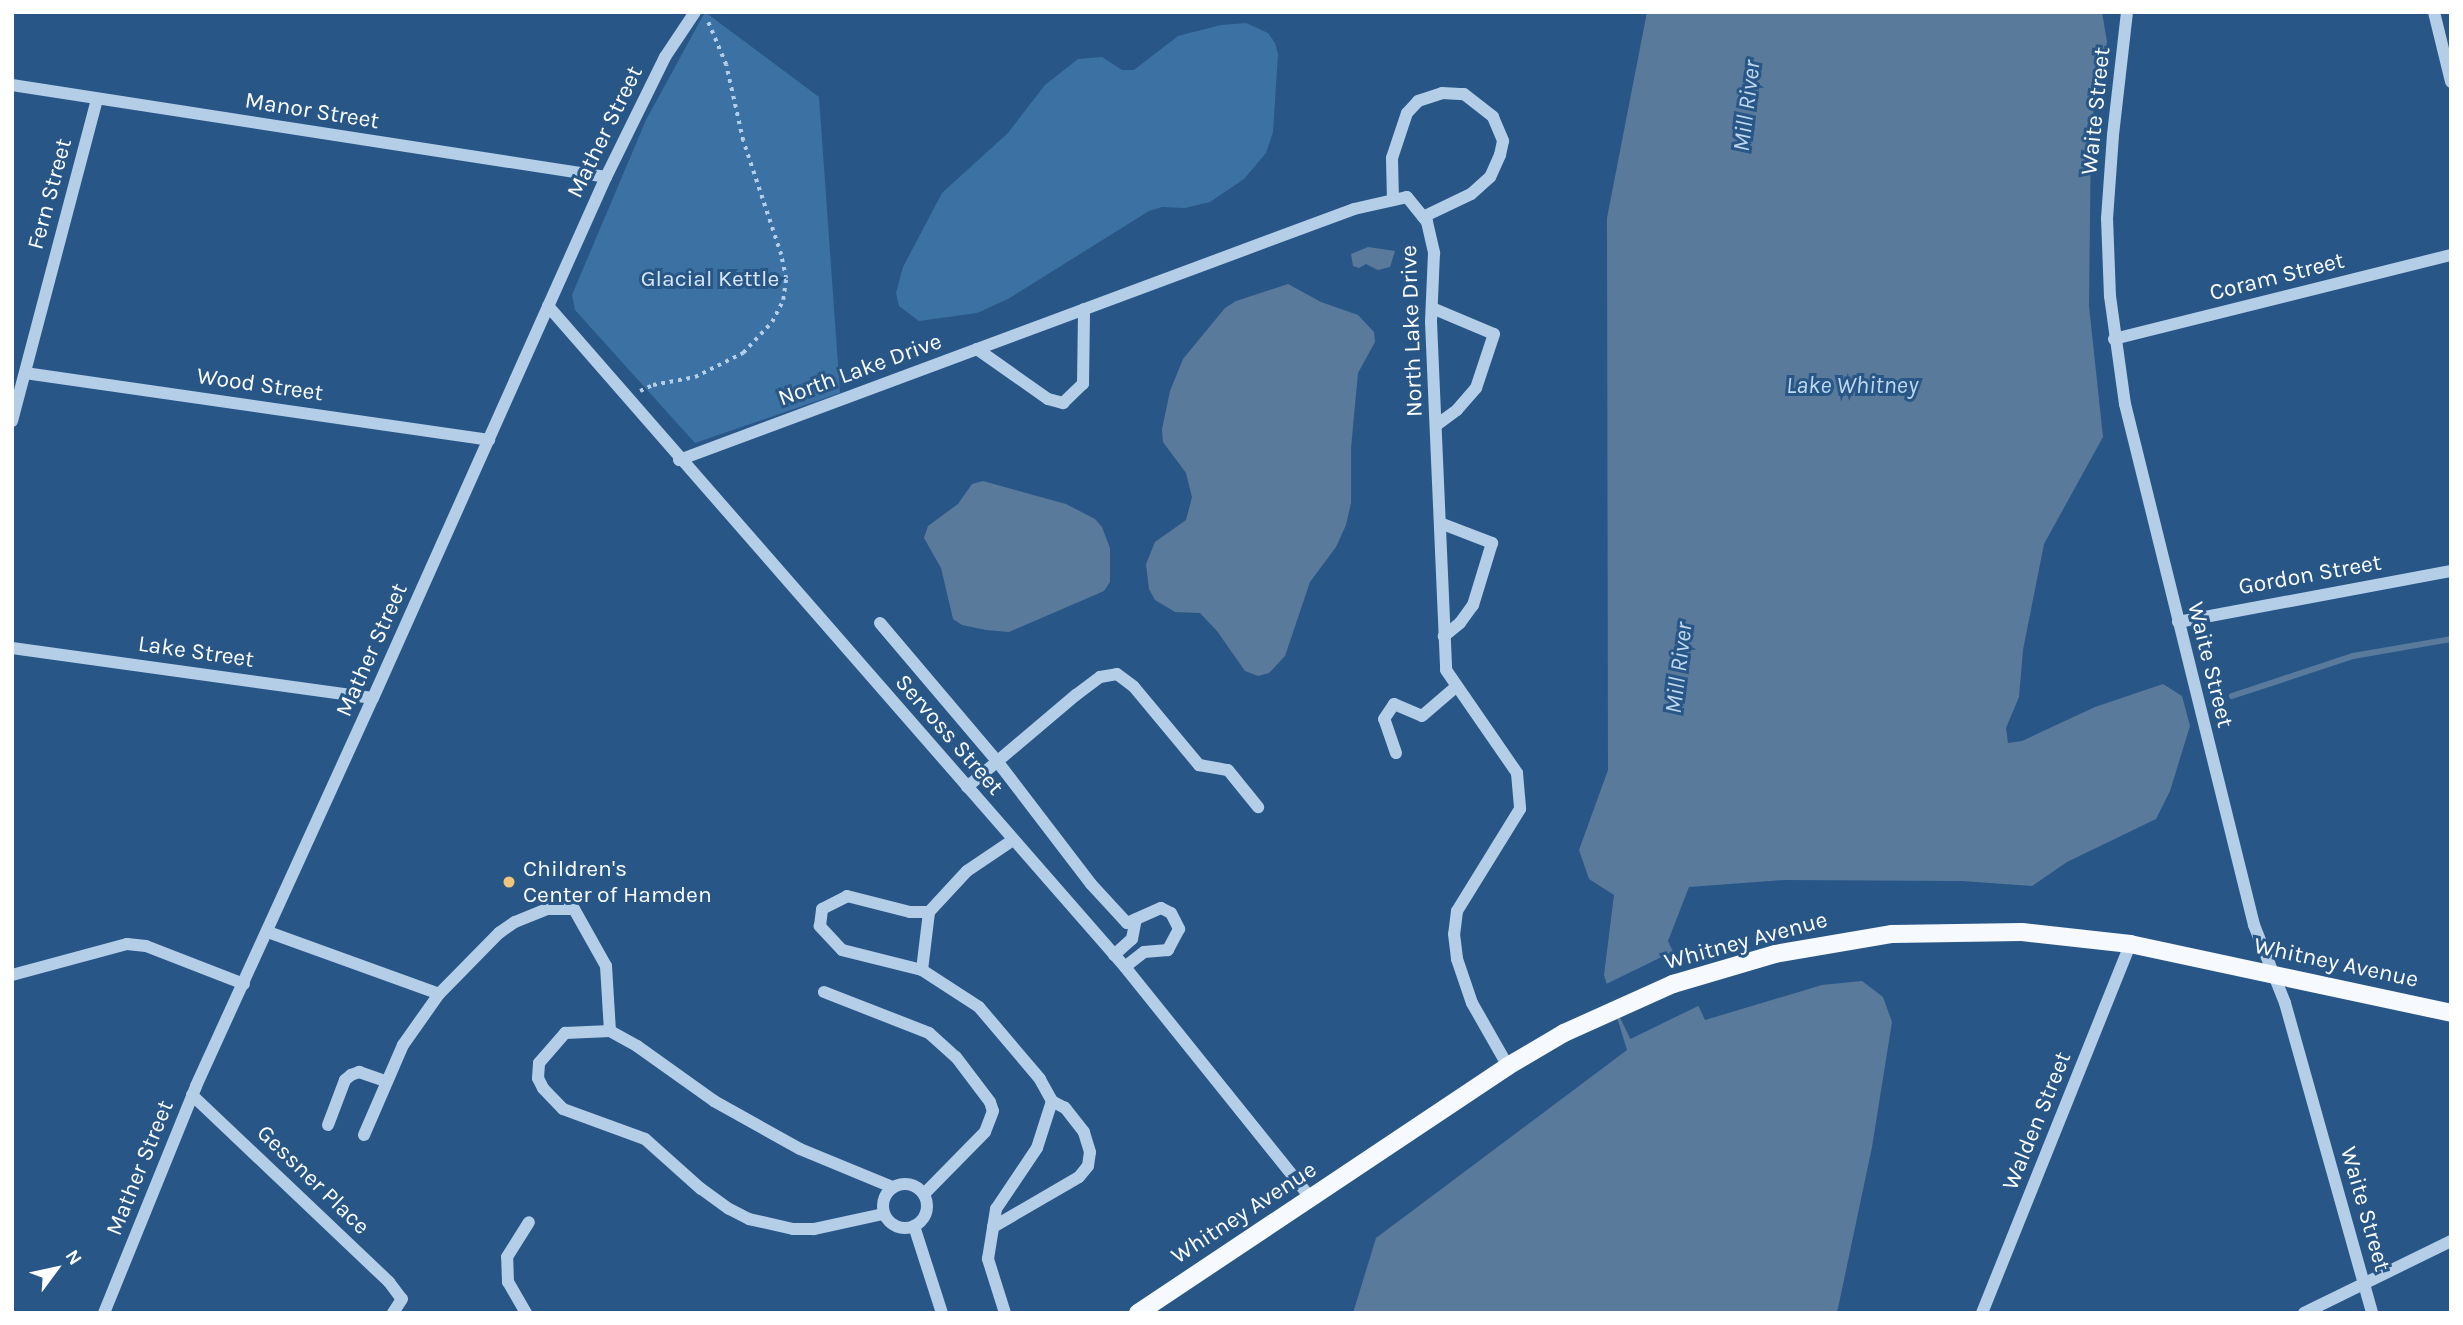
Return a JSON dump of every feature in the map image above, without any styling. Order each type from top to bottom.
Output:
[{"type":"main road","name":"Whitney Avenue","points":[[1138,1313],[1508,1066],[1605,1013],[1695,976],[1775,954],[1892,934],[2022,932],[2130,944],[2451,1013]]},
{"type":"street","name":"Mather Street","points":[[104,1313],[192,1095],[268,932],[606,177],[666,57],[695,12]]},
{"type":"street","name":"Waite Street","points":[[2127,12],[2107,218],[2114,339],[2133,442],[2254,925],[2271,974],[2285,1003],[2372,1313]]},
{"type":"street","points":[[2434,12],[2451,82]]},
{"type":"street","name":"Manor Street","points":[[12,85],[606,177]]},
{"type":"street","points":[[1393,200],[1392,158],[1407,113],[1418,101],[1441,93],[1464,94],[1493,117],[1503,141],[1500,155],[1490,177],[1471,194],[1423,218]]},
{"type":"street","name":"Fern Street","points":[[12,421],[97,99]]},
{"type":"street","name":"North Lake Drive","points":[[679,460],[1354,209],[1407,197],[1423,218],[1434,253],[1432,307],[1446,670],[1517,773],[1520,809],[1457,911],[1454,934],[1457,959],[1472,1003],[1508,1066]]},
{"type":"street","name":"Coram Street","points":[[2114,339],[2451,255]]},
{"type":"street","name":"Servoss Street","points":[[548,306],[679,460],[1125,967],[1311,1198]]},
{"type":"street","points":[[1432,307],[1494,334],[1476,388],[1457,410],[1436,425]]},
{"type":"street","points":[[978,349],[1048,399],[1063,404],[1083,384],[1084,309]]},
{"type":"street","name":"Wood Street","points":[[25,373],[489,440]]},
{"type":"street","points":[[1440,523],[1492,543],[1473,605],[1460,623],[1444,636]]},
{"type":"street","name":"Gordon Street","points":[[2178,622],[2451,570]]},
{"type":"street","points":[[880,623],[997,761],[1091,884],[1127,923],[1161,908],[1171,913],[1179,929],[1168,950],[1144,953],[1125,967]]},
{"type":"street","name":"Lake Street","points":[[12,648],[373,698]]},
{"type":"street","points":[[967,787],[1100,677],[1118,674],[1134,687],[1199,765],[1228,770],[1258,807]]},
{"type":"street","points":[[1396,753],[1384,719],[1394,704],[1422,716],[1457,686]]},
{"type":"street","points":[[922,970],[929,912],[967,871],[1013,840]]},
{"type":"street","points":[[929,912],[910,912],[847,896],[822,909],[820,926],[842,950],[922,970],[979,1007],[1041,1079],[1052,1101],[1065,1108],[1084,1132],[1090,1152],[1088,1166],[1079,1177],[993,1227]]},
{"type":"street","points":[[364,1135],[385,1081],[403,1045],[439,995],[499,933],[515,922],[548,909],[574,909],[583,920],[606,965],[610,1031]]},
{"type":"street","points":[[1114,955],[1132,939],[1136,919]]},
{"type":"street","points":[[268,932],[439,995]]},
{"type":"street","points":[[12,975],[127,944],[146,946],[244,984]]},
{"type":"street","name":"Walden Street","points":[[1982,1313],[2130,944]]},
{"type":"street","points":[[824,992],[929,1033],[956,1057],[990,1102],[993,1111],[985,1132],[924,1194]]},
{"type":"street","points":[[883,1214],[814,1229],[793,1229],[748,1219],[701,1189],[645,1139],[563,1109],[543,1088],[538,1077],[539,1063],[565,1032],[610,1031],[637,1046],[715,1101],[800,1149],[892,1187]]},
{"type":"street","points":[[328,1125],[345,1080],[351,1075],[359,1072],[385,1081]]},
{"type":"street","name":"Gessner Place","points":[[192,1095],[389,1282],[402,1299],[393,1313]]},
{"type":"street","points":[[1005,1313],[988,1259],[996,1209],[1037,1148],[1052,1101]]},
{"type":"street","points":[[906,1183],[913,1185],[924,1194],[927,1201],[925,1216],[914,1226],[900,1228],[883,1214],[883,1199],[892,1187],[906,1183]]},
{"type":"street","points":[[526,1313],[508,1282],[507,1257],[529,1222]]},
{"type":"street","points":[[914,1226],[942,1313]]},
{"type":"street","points":[[2304,1313],[2451,1241]]},
{"type":"path","points":[[628,400],[645,387],[695,377],[743,353],[772,322],[783,300],[786,279],[781,255],[743,141],[726,65],[718,42],[702,12]]},
{"type":"green space","name":"Glacial Kettle","points":[[705,12],[819,97],[840,393],[695,443],[575,310],[572,295],[646,120]]},
{"type":"green space","points":[[1246,23],[1268,33],[1278,54],[1273,132],[1266,153],[1244,179],[1210,202],[1185,208],[1162,207],[1149,211],[1008,299],[977,313],[919,321],[899,306],[896,293],[903,267],[942,193],[1008,133],[1045,85],[1078,59],[1102,57],[1122,70],[1134,70],[1178,36],[1221,25]]},
{"type":"water","name":"Lake Whitney","points":[[1647,12],[2102,12],[2107,42],[2091,133],[2089,306],[2103,437],[2044,544],[2023,650],[2019,697],[2006,728],[2008,743],[2022,741],[2095,707],[2163,684],[2182,696],[2190,726],[2170,791],[2156,819],[2067,862],[2032,886],[1962,881],[1785,880],[1689,887],[1668,941],[1705,1020],[1822,985],[1862,981],[1883,997],[1892,1022],[1872,1147],[1837,1313],[1353,1313],[1376,1238],[1627,1050],[1604,975],[1614,895],[1589,879],[1579,850],[1608,770],[1607,218]]},
{"type":"water","points":[[1368,247],[1395,251],[1390,267],[1378,270],[1366,264],[1359,268],[1353,266],[1351,254]]},
{"type":"water","points":[[1288,284],[1321,302],[1358,315],[1374,332],[1375,342],[1358,373],[1351,448],[1351,503],[1346,525],[1336,547],[1310,582],[1285,656],[1269,673],[1258,676],[1245,671],[1217,631],[1200,613],[1175,612],[1155,600],[1149,589],[1146,564],[1155,542],[1186,520],[1192,497],[1186,473],[1163,442],[1162,429],[1170,391],[1183,359],[1225,308],[1236,301]]},
{"type":"water","points":[[983,481],[1066,504],[1095,519],[1102,527],[1110,548],[1110,582],[1104,591],[1009,632],[962,625],[953,619],[941,568],[924,538],[928,526],[958,504],[972,484]]},
{"type":"pier","points":[[1676,950],[1702,1004],[1630,1039],[1604,985]]},
{"type":"waterway","points":[[2232,696],[2353,656],[2451,639]]},
{"type":"place","name":"Children's Center of Hamden","points":[[509,882]]},
{"type":"water label","name":"Mill River","points":[[1747,106]]},
{"type":"water label","name":"Mill River","points":[[1679,668]]}]
